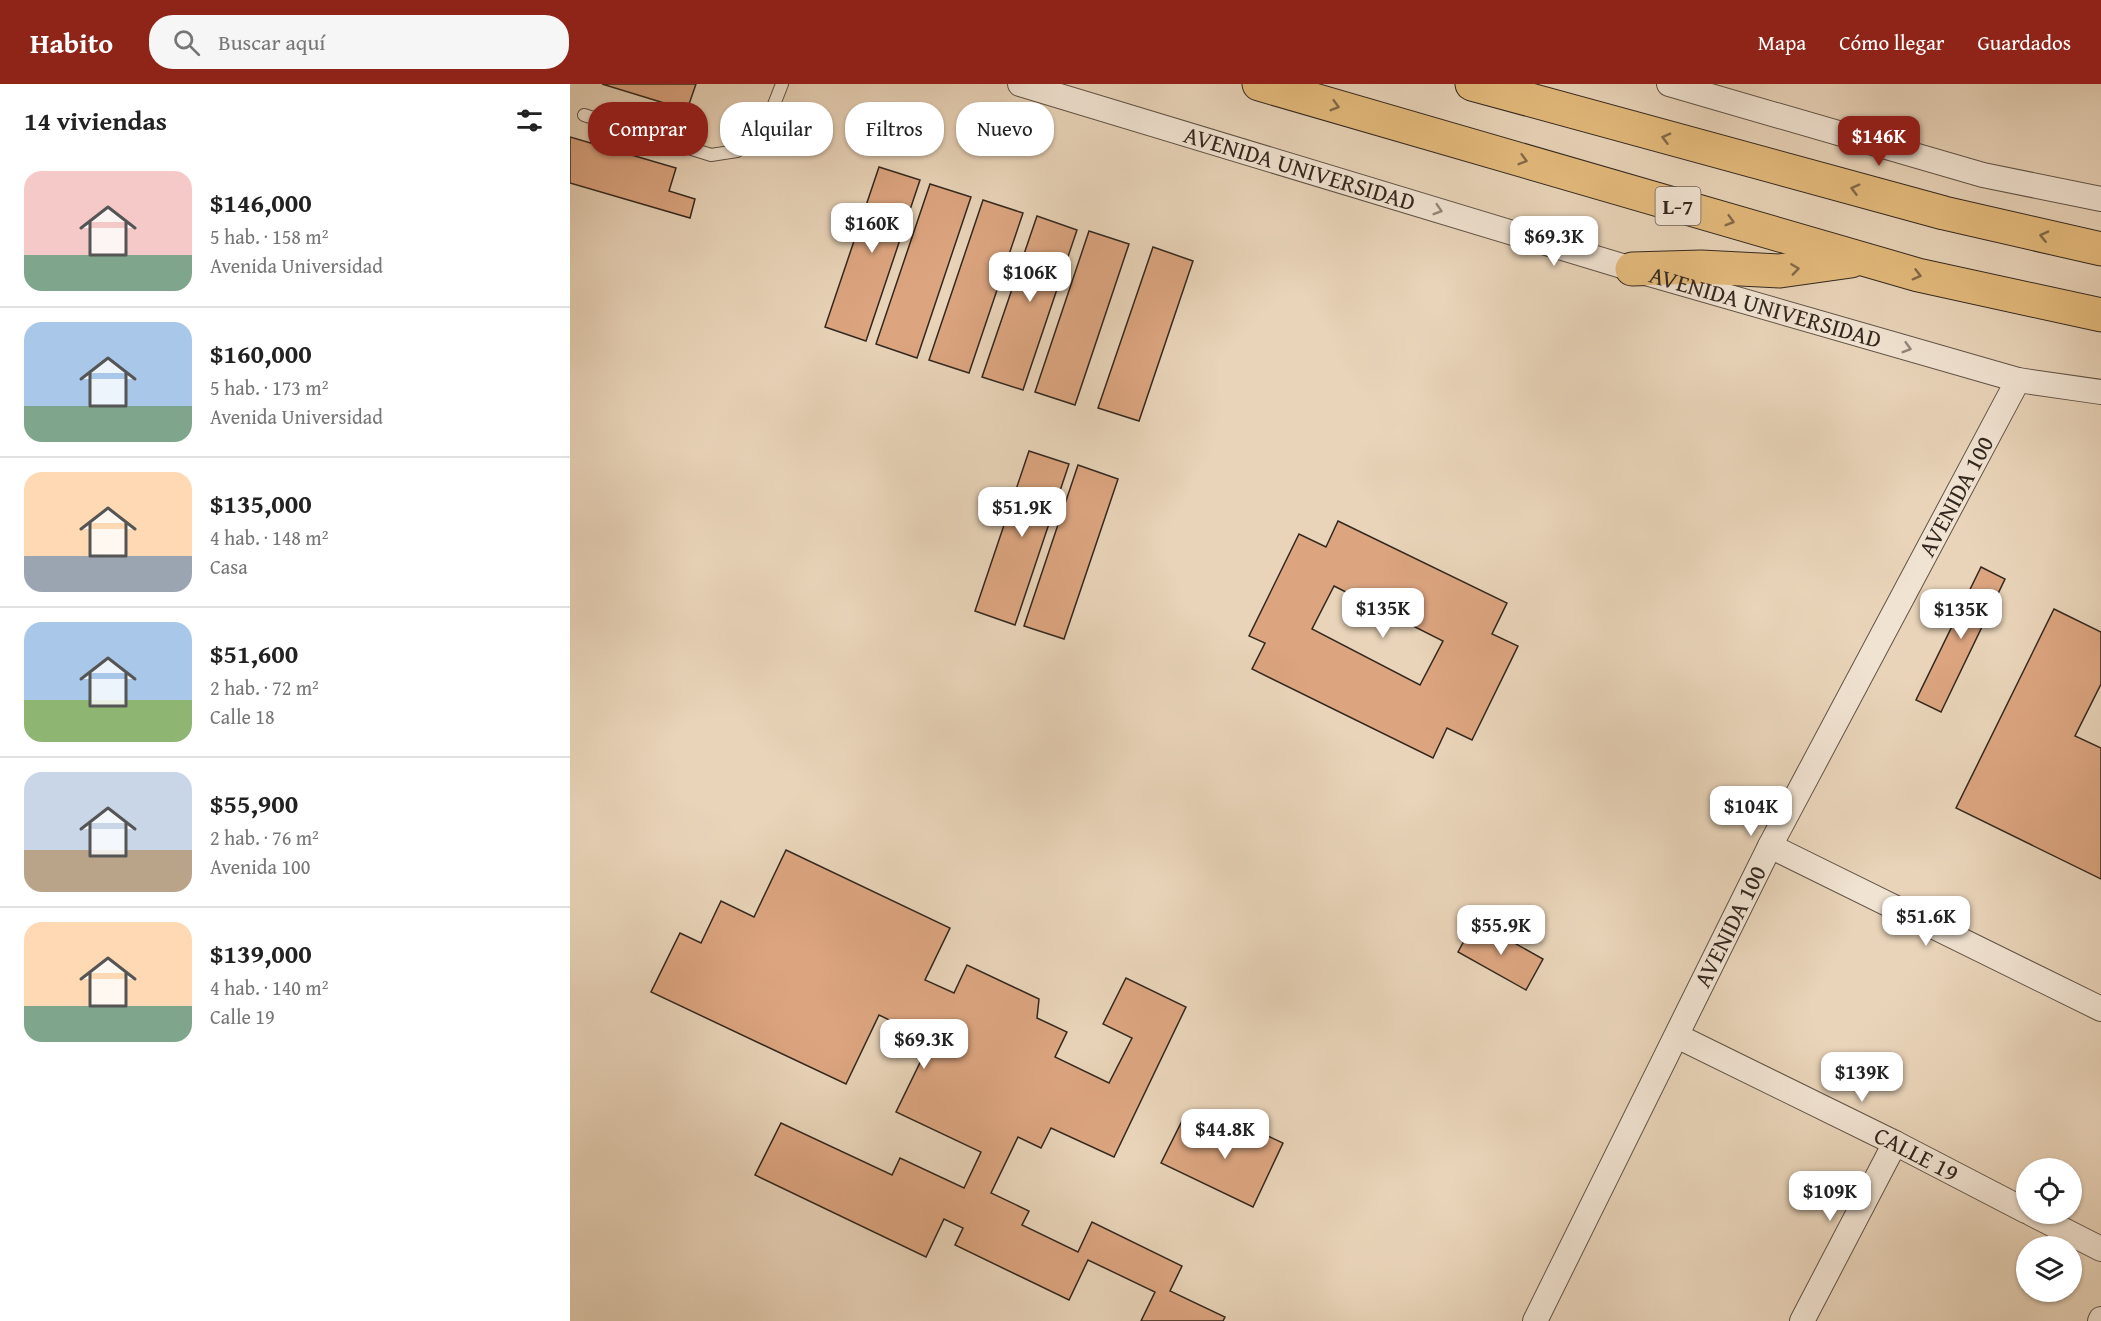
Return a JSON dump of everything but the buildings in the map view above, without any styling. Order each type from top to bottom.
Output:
[{"type":"main road","name":"L-7","points":[[1259,84],[1918,275],[2101,315]]},
{"type":"main road","points":[[1472,84],[1944,213],[2101,249]]},
{"type":"main road","points":[[1632,269],[1701,267],[1780,271],[1863,259]]},
{"type":"street","name":"AVENIDA UNIVERSIDAD","points":[[1020,84],[1632,269],[2018,380],[2101,392]]},
{"type":"street","points":[[1669,84],[1983,175],[2101,199]]},
{"type":"street","name":"AVENIDA 100","points":[[1535,1321],[1770,846],[2018,380]]},
{"type":"street","points":[[1770,846],[2101,1009]]},
{"type":"street","name":"CALLE 19","points":[[1677,1036],[2016,1206]]},
{"type":"street","points":[[1802,1321],[1894,1143]]},
{"type":"street","points":[[2052,1224],[2101,1249]]},
{"type":"lane","points":[[584,115],[711,155],[737,151],[764,130],[782,84]]}]
